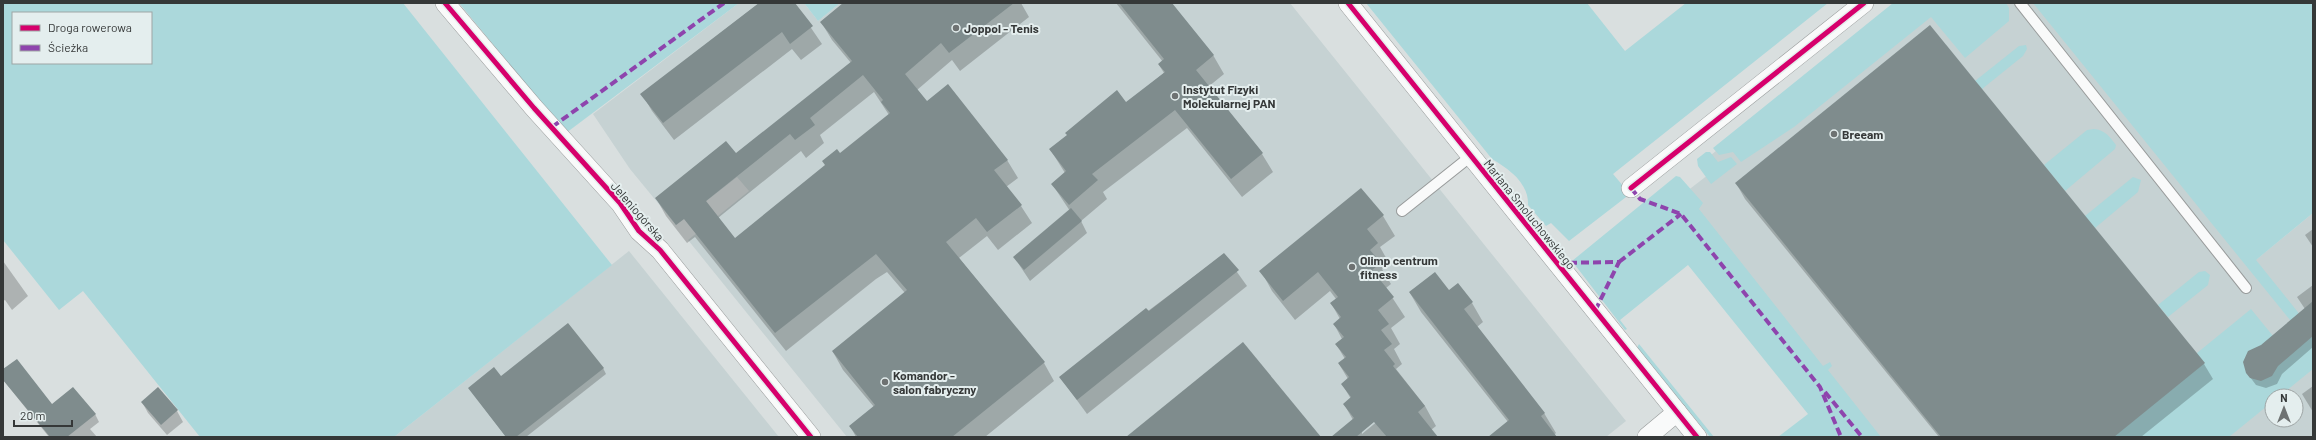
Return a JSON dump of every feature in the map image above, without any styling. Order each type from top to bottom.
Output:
[{"type":"street","name":"Jeleniogórska","points":[[445,3],[529,102],[620,203],[639,231],[660,250],[811,437]]},
{"type":"street","name":"Mariana Smoluchowskiego","points":[[1348,3],[1697,437]]},
{"type":"street","points":[[1631,188],[1864,3]]},
{"type":"street","points":[[1647,437],[1677,412]]},
{"type":"lane","points":[[2020,3],[2246,288]]},
{"type":"lane","points":[[1402,211],[1471,156]]},
{"type":"shaded area","points":[[3,3],[403,3],[612,265],[394,437],[200,437],[83,291],[59,310],[3,240]]},
{"type":"shaded area","points":[[459,3],[739,3],[566,133]]},
{"type":"shaded area","points":[[739,3],[804,3],[818,21],[840,3],[1290,3],[1626,421],[1606,437],[847,437],[688,240],[749,191],[737,177],[676,225],[630,169],[593,114]]},
{"type":"shaded area","points":[[804,3],[840,3],[818,21]]},
{"type":"shaded area","points":[[1366,3],[1587,3],[1625,51],[1686,3],[1828,3],[1613,174],[1630,194],[1569,241],[1551,223],[1546,226],[1528,205],[1522,183],[1505,167],[1492,159]]},
{"type":"shaded area","points":[[1893,3],[2006,3],[2009,8],[2009,21],[1965,58],[1931,17],[1794,127],[1741,162],[1733,152],[1719,155],[1713,148]]},
{"type":"shaded area","points":[[1899,3],[2050,3],[2257,259],[2313,213],[2313,437],[1874,437],[1682,195],[1713,171],[1711,155]]},
{"type":"shaded area","points":[[2033,3],[2313,3],[2313,213],[2256,260],[2313,331],[2313,369],[2290,388],[2264,388],[2264,409],[2229,437],[2114,437],[2197,353],[2251,309],[2273,336],[2307,341]]},
{"type":"shaded area","points":[[2026,45],[2027,49],[2023,56],[1982,89],[1975,81],[2019,46]]},
{"type":"shaded area","points":[[2094,129],[2104,132],[2109,136],[2116,145],[2115,149],[2065,191],[2044,165],[2087,130]]},
{"type":"shaded area","points":[[1706,152],[1710,152],[1718,162],[1731,157],[1737,164],[1711,184],[1698,166],[1697,159]]},
{"type":"shaded area","points":[[1676,176],[1680,177],[1703,203],[1699,209],[1823,366],[1830,362],[1832,366],[1828,370],[1881,437],[1778,437],[1808,414],[1688,265],[1620,320],[1627,329],[1625,330],[1572,261]]},
{"type":"shaded area","points":[[2133,177],[2141,180],[2138,192],[2095,228],[2085,216]]},
{"type":"shaded area","points":[[629,251],[779,437],[394,437]]},
{"type":"shaded area","points":[[2205,271],[2210,275],[2208,285],[2168,317],[2158,305],[2199,272]]},
{"type":"shaded area","points":[[1639,344],[1714,437],[1710,437],[1637,348]]},
{"type":"building","points":[[759,3],[795,3],[813,26],[790,44],[782,32],[663,123],[640,94]]},
{"type":"building","points":[[843,3],[1014,3],[949,53],[941,43],[905,74],[927,101],[948,84],[1008,160],[994,170],[1022,205],[987,232],[976,218],[946,242],[1045,362],[952,437],[858,437],[849,426],[875,405],[832,351],[907,290],[876,254],[775,333],[684,219],[676,225],[655,198],[726,141],[736,153],[852,61],[820,22]],"holes":[[[863,75],[883,100],[881,102],[890,113],[840,153],[837,149],[822,161],[825,165],[735,238],[706,201],[790,134],[795,140],[815,125],[810,118]]]},
{"type":"building","name":"Instytut Fizyki Molekularnej PAN","points":[[1119,3],[1172,3],[1214,55],[1196,70],[1263,153],[1231,179],[1175,110],[1092,174],[1098,180],[1069,205],[1051,184],[1066,171],[1049,149],[1067,135],[1065,133],[1117,90],[1126,102],[1165,72],[1158,64],[1164,59]]},
{"type":"building","points":[[1930,25],[2205,363],[2114,437],[1941,437],[1735,183]]},
{"type":"building","points":[[1361,188],[1384,215],[1367,229],[1378,243],[1370,250],[1381,263],[1372,270],[1394,297],[1378,310],[1389,324],[1381,330],[1392,344],[1384,350],[1395,364],[1393,366],[1425,406],[1418,412],[1438,437],[1387,437],[1374,422],[1356,437],[1331,437],[1354,418],[1343,404],[1351,397],[1341,384],[1349,377],[1338,363],[1346,357],[1335,344],[1344,337],[1333,324],[1341,317],[1330,303],[1338,297],[1318,272],[1283,301],[1259,271]]},
{"type":"building","points":[[1071,208],[1082,221],[1024,270],[1013,257]]},
{"type":"building","points":[[1224,253],[1239,270],[1077,400],[1059,377],[1146,308],[1149,311]]},
{"type":"building","points":[[1435,272],[1449,290],[1458,283],[1473,302],[1464,309],[1545,413],[1541,416],[1557,437],[1488,437],[1509,420],[1409,292]]},
{"type":"building","points":[[2313,301],[2313,336],[2278,366],[2272,376],[2261,381],[2250,378],[2246,373],[2243,362],[2248,351],[2261,345]]},
{"type":"building","points":[[568,323],[604,368],[516,437],[506,437],[468,388],[494,367],[501,376]]},
{"type":"building","points":[[1243,342],[1321,437],[1126,437]]},
{"type":"building","points":[[17,359],[52,404],[73,387],[96,414],[67,437],[50,437],[3,380],[3,369]]},
{"type":"building","points":[[158,387],[178,410],[161,425],[141,402]]},
{"type":"marked path","points":[[552,127],[724,3]]},
{"type":"marked path","points":[[1631,188],[1640,199],[1681,214],[1820,387],[1841,437]]},
{"type":"marked path","points":[[1619,262],[1681,214]]},
{"type":"marked path","points":[[1557,263],[1619,262],[1595,311]]},
{"type":"marked path","points":[[1825,392],[1862,437]]},
{"type":"cycle path","points":[[445,3],[534,108],[620,203],[639,231],[660,250],[811,437]]},
{"type":"cycle path","points":[[1348,3],[1697,437]]},
{"type":"cycle path","points":[[1631,188],[1864,3]]},
{"type":"place","name":"Joppol - Tenis","points":[[956,28]]},
{"type":"place","name":"Instytut Fizyki Molekularnej PAN","points":[[1175,96]]},
{"type":"place","name":"Breeam","points":[[1834,134]]},
{"type":"place","name":"Olimp centrum fitness","points":[[1352,267]]},
{"type":"place","name":"Komandor - salon fabryczny","points":[[885,382]]}]
